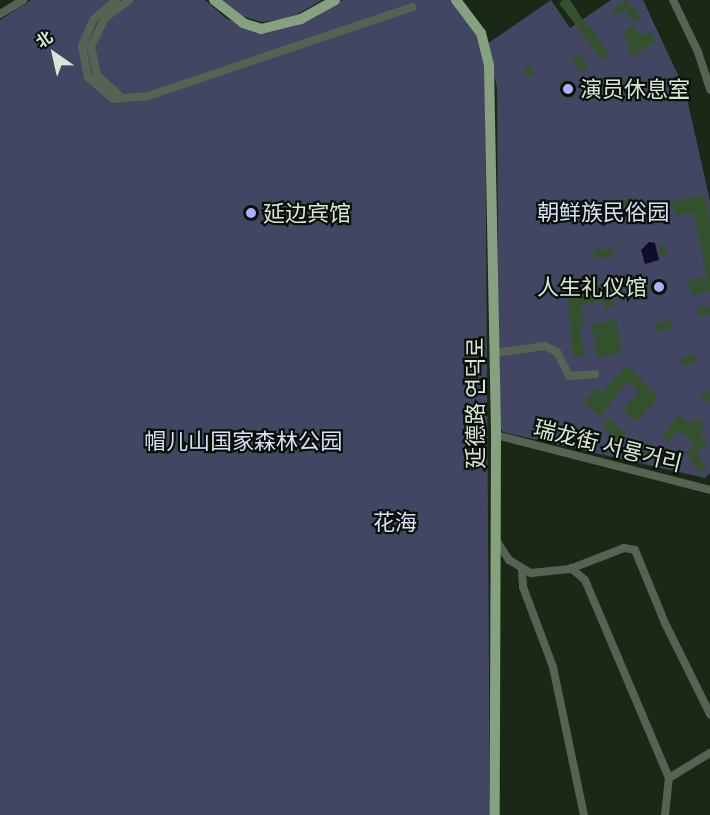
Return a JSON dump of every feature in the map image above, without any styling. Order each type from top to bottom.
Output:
[{"type":"main road","points":[[214,0],[243,23],[261,29],[301,19],[335,0]]},
{"type":"main road","name":"延德路 연덕로","points":[[456,0],[481,33],[489,66],[496,435],[495,815]]},
{"type":"street","points":[[0,14],[23,0]]},
{"type":"street","points":[[116,0],[89,27],[82,55],[94,85],[113,99],[148,96],[412,7]]},
{"type":"street","points":[[122,98],[97,75],[91,46],[105,18],[129,0]]},
{"type":"street","points":[[673,0],[698,52],[710,90]]},
{"type":"street","points":[[495,353],[545,346],[557,352],[569,376],[595,374]]},
{"type":"street","name":"瑞龙街 서룡거리","points":[[496,435],[710,490]]},
{"type":"street","points":[[494,534],[501,550],[522,571],[537,573],[571,568],[624,548],[635,550],[665,623],[710,714]]},
{"type":"street","points":[[571,568],[585,580],[669,778],[665,815]]},
{"type":"street","points":[[522,571],[523,586],[553,667],[584,815]]},
{"type":"street","points":[[669,778],[710,753]]},
{"type":"green space","name":"帽儿山国家森林公园","points":[[31,0],[205,0],[227,19],[271,30],[294,26],[343,0],[453,0],[474,27],[485,67],[490,815],[0,815],[0,20]]},
{"type":"green space","points":[[218,0],[322,0],[291,18],[262,22],[236,14]]},
{"type":"green space","name":"朝鲜族民俗园","points":[[551,0],[570,28],[611,0],[643,0],[685,90],[710,201],[710,473],[705,478],[503,432],[499,426],[497,88],[487,44]]},
{"type":"shaded area","points":[[649,242],[655,243],[659,260],[645,264],[641,250]]},
{"type":"building","points":[[563,0],[570,0],[587,26],[590,24],[609,55],[602,60],[559,3]]},
{"type":"building","points":[[626,0],[642,17],[634,22],[625,10],[615,16],[611,10]]},
{"type":"building","points":[[633,24],[642,36],[650,31],[656,41],[633,57],[626,47],[630,44],[622,33]]},
{"type":"building","points":[[579,54],[588,67],[581,72],[572,59]]},
{"type":"building","points":[[532,65],[535,74],[526,76],[523,68]]},
{"type":"building","name":"演员休息室","points":[[566,79],[577,94],[570,100],[559,84]]},
{"type":"building","points":[[704,195],[710,221],[710,291],[691,295],[688,280],[707,277],[697,228],[693,212],[675,216],[672,202]]},
{"type":"building","points":[[635,198],[636,206],[621,208],[620,200]]},
{"type":"building","points":[[607,207],[611,213],[597,222],[593,217]]},
{"type":"building","points":[[665,245],[667,256],[660,257],[658,246]]},
{"type":"building","points":[[594,250],[614,250],[614,258],[594,258]]},
{"type":"building","name":"人生礼仪馆","points":[[667,281],[668,290],[650,292],[649,283]]},
{"type":"building","points":[[611,287],[614,307],[604,309],[602,300],[581,305],[584,325],[579,326],[585,355],[573,358],[568,299]]},
{"type":"building","points":[[698,306],[710,307],[709,316],[697,315]]},
{"type":"building","points":[[670,319],[673,327],[658,333],[655,325]]},
{"type":"building","points":[[616,320],[622,353],[597,358],[591,324]]},
{"type":"building","points":[[695,354],[697,361],[683,367],[680,359]]},
{"type":"building","points":[[627,365],[657,396],[655,401],[636,422],[623,409],[639,392],[628,381],[600,417],[583,401],[596,388],[601,393]]},
{"type":"building","points":[[710,390],[710,400],[705,403],[700,396]]},
{"type":"building","points":[[679,415],[690,424],[696,418],[705,425],[699,432],[708,444],[696,453],[707,468],[700,473],[685,452],[695,444],[678,430],[668,443],[661,437]]},
{"type":"building","points":[[609,418],[627,434],[619,442],[602,426]]},
{"type":"building","points":[[648,448],[662,452],[660,461],[646,457]]},
{"type":"place","name":"演员休息室","points":[[568,89]]},
{"type":"place","name":"延边宾馆","points":[[251,213]]},
{"type":"place","name":"人生礼仪馆","points":[[659,287]]},
{"type":"park label","name":"花海","points":[[395,522]]}]
